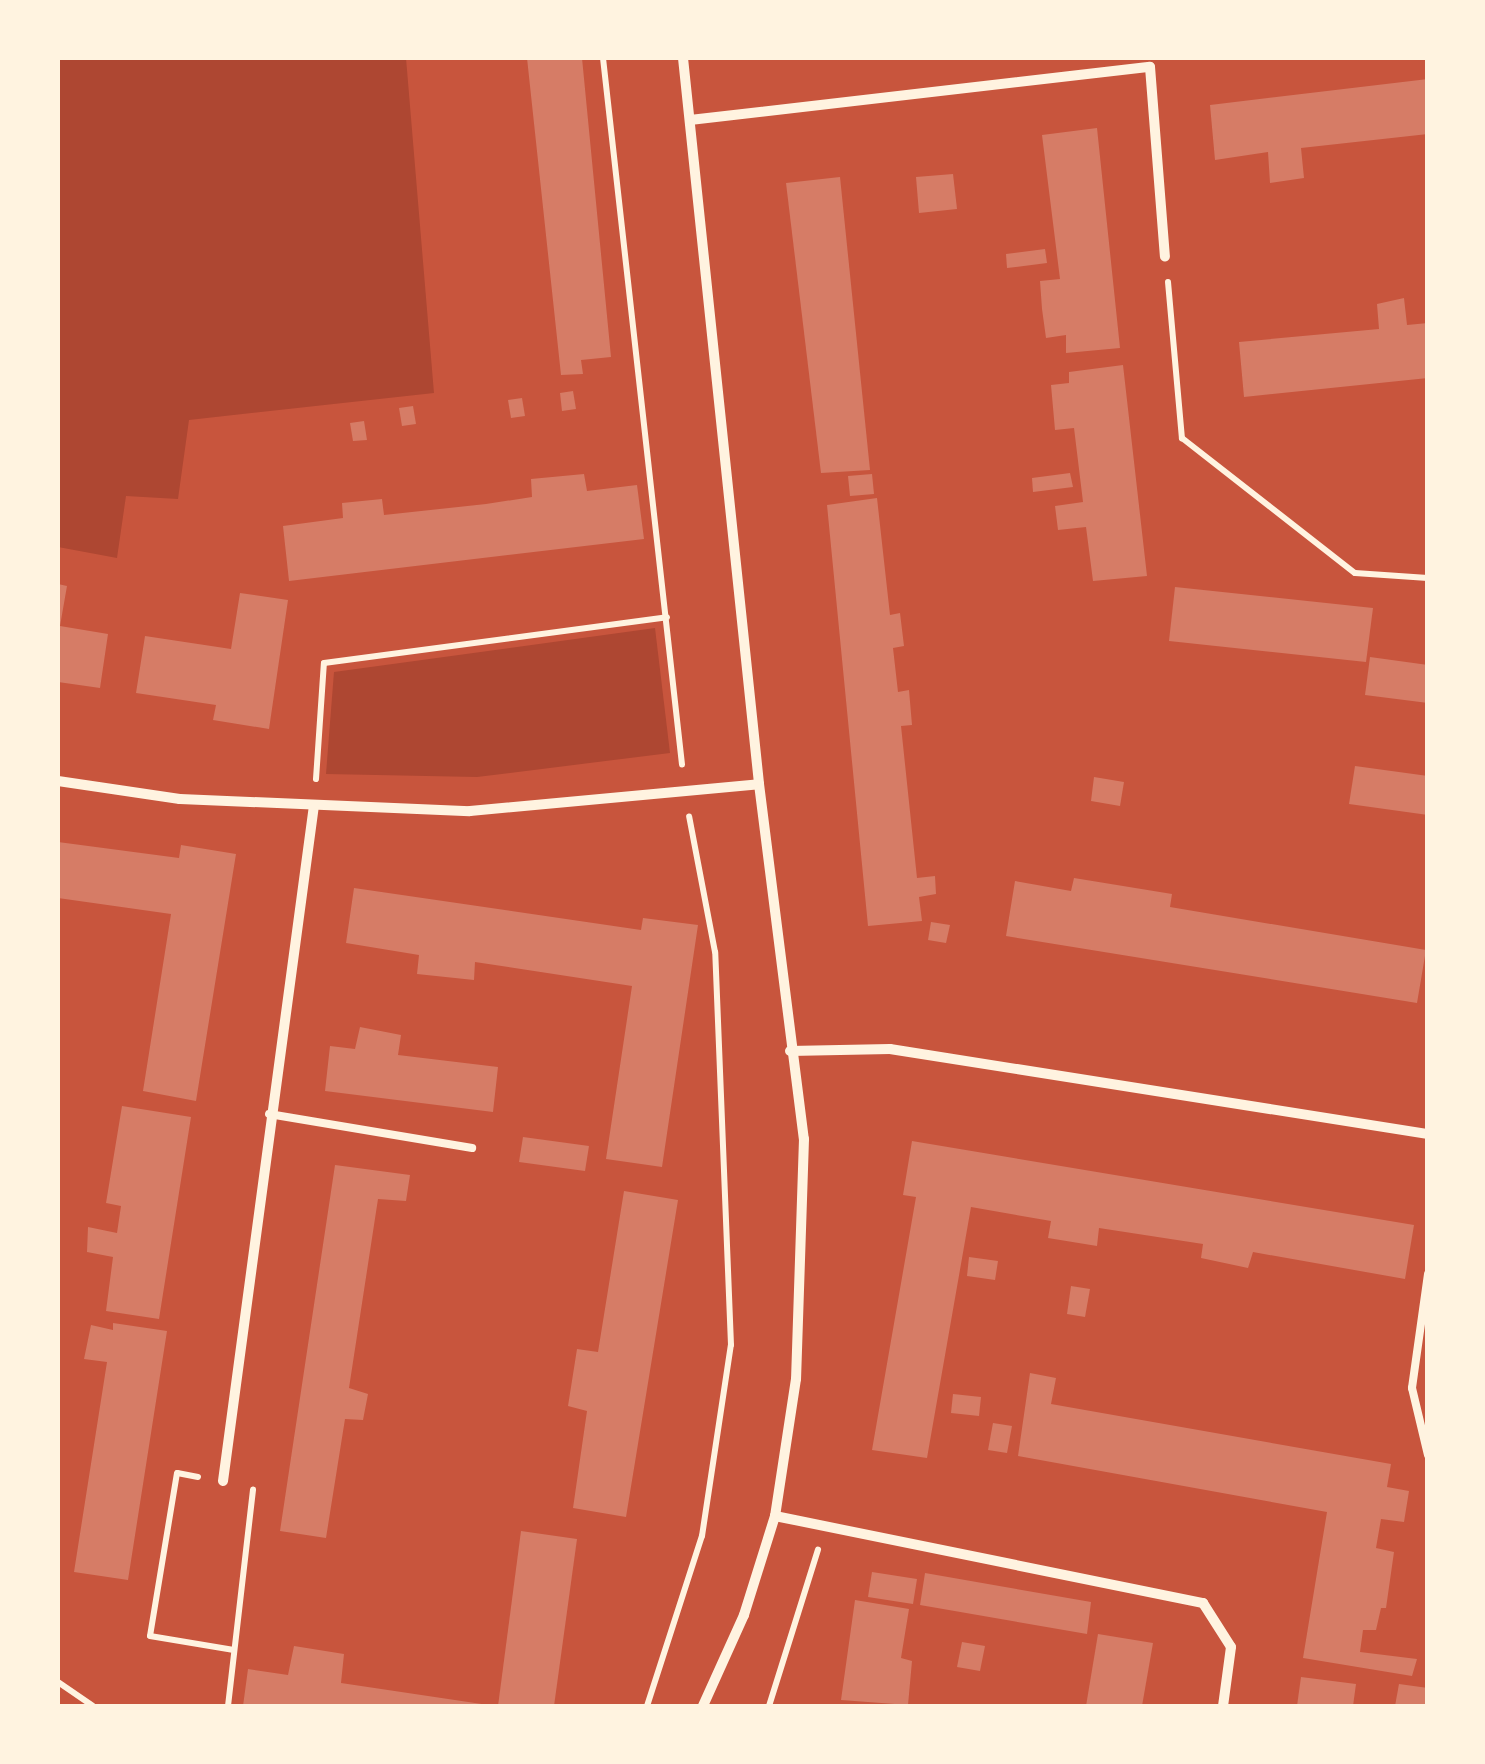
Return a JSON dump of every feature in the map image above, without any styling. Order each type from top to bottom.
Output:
[{"type":"street","points":[[684,58],[758,784],[804,1139],[796,1379],[775,1516],[744,1615],[703,1706]]},
{"type":"street","points":[[690,120],[1150,62],[1166,256]]},
{"type":"street","points":[[58,781],[180,799],[470,811],[758,784]]},
{"type":"street","points":[[223,1481],[269,1114],[314,805]]},
{"type":"street","points":[[790,1051],[890,1050],[1428,1134]]},
{"type":"street","points":[[775,1516],[1203,1603],[1231,1646],[1223,1706]]},
{"type":"lane","points":[[269,1114],[472,1148]]},
{"type":"lane","points":[[1428,1274],[1412,1388],[1428,1455]]},
{"type":"path","points":[[603,58],[684,790],[715,952],[731,1345],[702,1536],[647,1706]]},
{"type":"path","points":[[1166,256],[1182,438],[1354,573],[1428,578]]},
{"type":"path","points":[[314,805],[324,662],[667,618]]},
{"type":"path","points":[[228,1706],[253,1487],[177,1473],[150,1636],[234,1650]]},
{"type":"path","points":[[768,1706],[826,1526]]},
{"type":"path","points":[[58,1682],[93,1706]]},
{"type":"shaded area","points":[[58,58],[406,58],[434,393],[189,420],[178,499],[126,496],[117,558],[58,547]]},
{"type":"shaded area","points":[[655,628],[670,753],[477,777],[326,774],[334,672]]},
{"type":"building","points":[[527,58],[582,58],[611,357],[581,360],[583,374],[561,375]]},
{"type":"building","points":[[1428,79],[1428,134],[1301,148],[1304,178],[1270,183],[1268,152],[1215,160],[1210,105]]},
{"type":"building","points":[[1097,128],[1120,348],[1066,353],[1066,335],[1046,338],[1042,309],[1040,281],[1060,279],[1042,135]]},
{"type":"building","points":[[953,174],[957,209],[919,213],[916,177]]},
{"type":"building","points":[[840,177],[870,470],[821,473],[786,183]]},
{"type":"building","points":[[1045,249],[1047,263],[1007,268],[1006,254]]},
{"type":"building","points":[[1404,298],[1407,325],[1428,323],[1428,378],[1244,397],[1239,342],[1379,329],[1377,304]]},
{"type":"building","points":[[1123,365],[1147,576],[1093,581],[1086,527],[1058,530],[1055,506],[1083,502],[1074,428],[1055,430],[1051,385],[1069,383],[1069,372]]},
{"type":"building","points":[[573,391],[576,409],[562,411],[560,393]]},
{"type":"building","points":[[522,398],[525,416],[511,418],[508,400]]},
{"type":"building","points":[[413,406],[416,424],[402,426],[399,408]]},
{"type":"building","points":[[364,421],[367,440],[353,441],[350,423]]},
{"type":"building","points":[[1070,473],[1073,487],[1033,492],[1032,478]]},
{"type":"building","points":[[584,474],[587,491],[637,485],[644,539],[289,581],[283,526],[343,518],[342,503],[382,499],[384,515],[486,504],[532,497],[531,479]]},
{"type":"building","points":[[872,474],[874,494],[850,496],[848,476]]},
{"type":"building","points":[[877,498],[890,615],[900,613],[904,646],[893,648],[898,692],[909,690],[912,725],[901,726],[917,878],[935,876],[936,894],[919,897],[922,921],[868,926],[827,505]]},
{"type":"building","points":[[58,584],[67,586],[60,626],[108,634],[100,688],[58,682]]},
{"type":"building","points":[[1175,587],[1373,608],[1366,662],[1169,641]]},
{"type":"building","points":[[240,593],[288,600],[269,729],[213,720],[216,705],[136,693],[145,636],[231,649]]},
{"type":"building","points":[[1370,657],[1428,665],[1428,703],[1365,695]]},
{"type":"building","points":[[1355,766],[1428,776],[1428,815],[1349,804]]},
{"type":"building","points":[[1094,777],[1124,782],[1120,806],[1091,801]]},
{"type":"building","points":[[58,842],[179,858],[181,845],[236,854],[196,1101],[143,1091],[171,914],[58,898]]},
{"type":"building","points":[[1074,878],[1172,894],[1170,907],[1426,950],[1417,1003],[1006,936],[1015,881],[1071,891]]},
{"type":"building","points":[[354,888],[641,930],[643,918],[698,925],[662,1167],[606,1159],[632,986],[475,962],[474,980],[417,974],[419,955],[346,943]]},
{"type":"building","points":[[931,922],[950,925],[946,943],[928,940]]},
{"type":"building","points":[[360,1027],[401,1035],[398,1055],[498,1067],[493,1112],[325,1091],[330,1046],[355,1049]]},
{"type":"building","points":[[122,1106],[191,1117],[159,1319],[106,1311],[113,1257],[87,1252],[88,1227],[117,1233],[121,1206],[106,1203]]},
{"type":"building","points":[[523,1137],[589,1146],[585,1171],[519,1162]]},
{"type":"building","points":[[912,1141],[1414,1225],[1405,1279],[1253,1252],[1248,1268],[1201,1258],[1203,1244],[1099,1228],[1097,1246],[1048,1238],[1051,1221],[971,1207],[927,1458],[872,1450],[916,1197],[903,1195]]},
{"type":"building","points":[[335,1165],[410,1175],[406,1201],[378,1199],[349,1388],[368,1394],[363,1420],[345,1419],[326,1538],[280,1531]]},
{"type":"building","points":[[624,1191],[678,1200],[626,1517],[573,1508],[587,1411],[568,1406],[577,1349],[598,1352]]},
{"type":"building","points":[[969,1257],[998,1261],[995,1280],[967,1276]]},
{"type":"building","points":[[1071,1286],[1090,1289],[1085,1317],[1067,1314]]},
{"type":"building","points":[[113,1323],[167,1331],[128,1580],[74,1572],[107,1362],[84,1359],[91,1325],[113,1330]]},
{"type":"building","points":[[1030,1373],[1056,1378],[1051,1404],[1391,1464],[1387,1487],[1409,1491],[1404,1522],[1381,1519],[1376,1548],[1394,1552],[1386,1608],[1381,1608],[1376,1630],[1363,1630],[1360,1652],[1417,1659],[1412,1676],[1303,1658],[1327,1512],[1018,1456]]},
{"type":"building","points":[[953,1394],[981,1397],[979,1416],[951,1413]]},
{"type":"building","points":[[993,1423],[1012,1426],[1007,1453],[988,1450]]},
{"type":"building","points":[[521,1531],[577,1539],[554,1706],[498,1706]]},
{"type":"building","points":[[872,1572],[917,1579],[913,1604],[868,1597]]},
{"type":"building","points":[[925,1573],[1091,1602],[1087,1634],[920,1605]]},
{"type":"building","points":[[855,1600],[909,1609],[901,1658],[912,1661],[908,1705],[841,1700]]},
{"type":"building","points":[[1098,1634],[1153,1643],[1142,1706],[1086,1706]]},
{"type":"building","points":[[962,1642],[985,1646],[980,1671],[957,1667]]},
{"type":"building","points":[[294,1646],[344,1654],[341,1683],[495,1706],[243,1706],[248,1669],[288,1675]]},
{"type":"building","points":[[1301,1677],[1356,1684],[1353,1706],[1297,1706]]},
{"type":"building","points":[[1399,1684],[1428,1688],[1428,1706],[1395,1706]]}]
